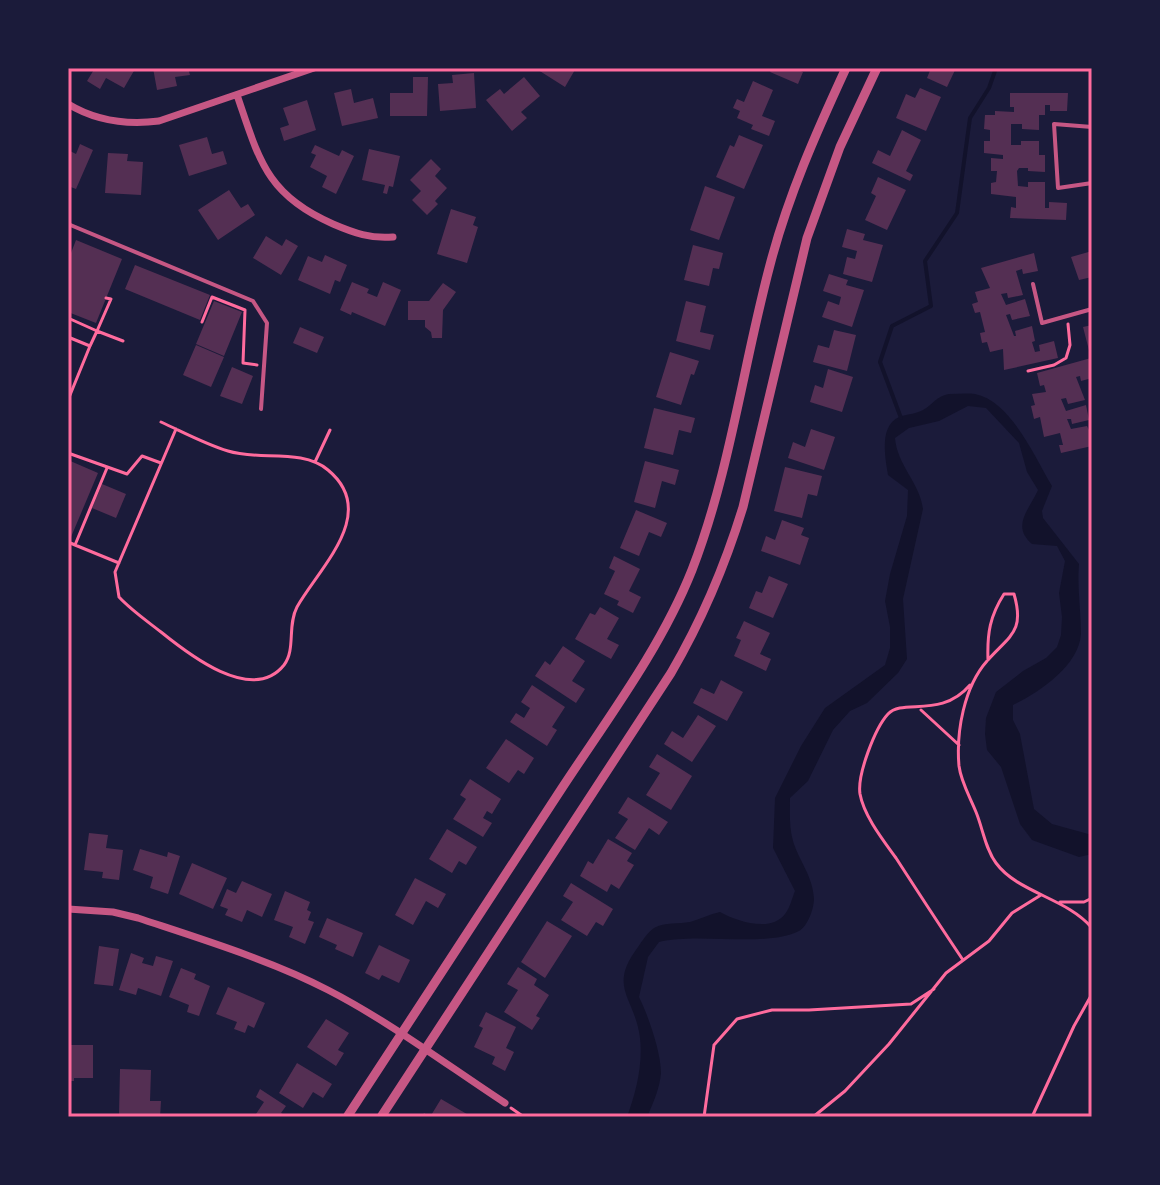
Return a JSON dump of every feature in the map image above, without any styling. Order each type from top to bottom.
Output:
[{"type":"street","points":[[68,104],[106,119],[141,123],[178,116],[314,68]]},
{"type":"street","points":[[347,1117],[628,688],[677,602],[716,498],[770,266],[790,196],[846,68]]},
{"type":"street","points":[[381,1117],[671,673],[703,614],[730,549],[743,507],[807,238],[840,147],[877,68]]},
{"type":"street","points":[[237,95],[258,156],[267,173],[287,197],[319,218],[355,233],[379,238],[393,237]]},
{"type":"street","points":[[68,909],[113,912],[138,918],[291,974],[353,1004],[505,1103]]},
{"type":"lane","points":[[1092,127],[1054,124],[1058,188],[1092,183]]},
{"type":"lane","points":[[68,224],[253,301],[267,323],[261,409]]},
{"type":"lane","points":[[1033,284],[1042,323],[1092,309]]},
{"type":"path","points":[[202,322],[212,297],[245,310],[243,363],[264,366]]},
{"type":"path","points":[[68,400],[111,299],[106,298]]},
{"type":"path","points":[[1028,371],[1054,365],[1066,358],[1070,345],[1068,316]]},
{"type":"path","points":[[68,318],[123,341]]},
{"type":"path","points":[[68,337],[90,346]]},
{"type":"path","points":[[161,422],[229,451],[305,458],[327,469],[343,486],[348,506],[347,523],[331,558],[295,612],[290,629],[289,657],[282,668],[270,676],[249,678],[208,667],[119,597],[115,572],[176,429]]},
{"type":"path","points":[[315,462],[330,430]]},
{"type":"path","points":[[68,453],[127,474],[142,456],[161,463]]},
{"type":"path","points":[[75,545],[107,468]]},
{"type":"path","points":[[68,542],[119,563]]},
{"type":"path","points":[[988,660],[987,633],[993,612],[1004,594],[1014,594],[1020,614],[1014,634],[988,660],[976,679],[962,716],[959,745],[962,778],[988,850],[997,866],[1060,902],[1092,928]]},
{"type":"path","points":[[963,960],[881,836],[860,793],[869,750],[887,715],[902,707],[943,705],[957,698],[976,679]]},
{"type":"path","points":[[919,708],[959,745]]},
{"type":"path","points":[[813,1117],[845,1091],[946,973],[995,935],[1012,913],[1043,894]]},
{"type":"path","points":[[1060,902],[1084,902],[1092,898]]},
{"type":"path","points":[[704,1117],[714,1045],[737,1019],[772,1010],[911,1004],[937,987]]},
{"type":"path","points":[[1032,1117],[1092,994]]},
{"type":"path","points":[[505,1103],[524,1117]]},
{"type":"shaded area","points":[[949,394],[975,394],[988,399],[1000,407],[1021,432],[1052,486],[1042,511],[1043,518],[1079,564],[1079,646],[1056,677],[1013,705],[1013,720],[1020,734],[1034,809],[1052,824],[1092,835],[1092,854],[1079,857],[1032,840],[1020,824],[1001,767],[987,750],[986,718],[996,692],[1057,647],[1062,617],[1059,593],[1065,561],[1057,546],[1032,544],[1023,531],[1024,518],[1038,490],[1027,472],[1019,443],[986,408],[968,406],[939,421],[909,428],[895,438],[923,509],[903,599],[907,659],[898,673],[867,703],[850,711],[833,730],[808,781],[790,798],[793,841],[813,891],[814,903],[808,921],[799,931],[785,936],[659,942],[648,957],[639,997],[650,1023],[661,1073],[647,1117],[627,1117],[638,1078],[641,1048],[624,983],[625,973],[645,937],[658,926],[690,922],[720,912],[753,924],[771,923],[779,920],[790,906],[795,891],[773,848],[775,798],[801,746],[825,708],[885,665],[890,648],[885,601],[907,516],[908,490],[888,475],[885,451],[888,427],[899,417],[920,411]]},
{"type":"building","points":[[95,68],[135,69],[124,88],[106,78],[100,89],[87,81]]},
{"type":"building","points":[[153,68],[188,68],[190,75],[175,77],[177,86],[157,90]]},
{"type":"building","points":[[535,68],[576,68],[565,87]]},
{"type":"building","points":[[772,68],[793,68],[803,72],[798,84],[770,72]]},
{"type":"building","points":[[931,68],[956,68],[947,87],[927,78]]},
{"type":"building","points":[[474,73],[476,108],[440,111],[438,84],[453,83],[452,75]]},
{"type":"building","points":[[413,77],[428,77],[427,116],[390,116],[390,93],[413,93]]},
{"type":"building","points":[[524,77],[540,96],[521,112],[527,118],[512,131],[486,100],[500,89],[504,94]]},
{"type":"building","points":[[753,81],[773,90],[762,116],[775,121],[769,136],[751,129],[753,125],[737,118],[740,111],[733,108],[737,99],[744,102]]},
{"type":"building","points":[[920,88],[941,97],[926,131],[896,118],[906,94],[915,98]]},
{"type":"building","points":[[351,89],[354,103],[373,98],[378,118],[342,126],[334,93]]},
{"type":"building","points":[[1010,93],[1068,93],[1067,111],[1050,111],[1050,105],[1045,105],[1045,115],[1039,115],[1039,130],[1022,129],[1022,124],[1011,124],[1011,145],[1021,145],[1021,141],[1039,141],[1039,155],[1045,155],[1045,172],[1019,168],[1018,186],[1028,187],[1028,182],[1045,182],[1045,208],[1049,208],[1049,202],[1067,203],[1066,220],[1010,218],[1011,207],[1016,208],[1016,197],[991,194],[991,183],[996,182],[997,171],[991,171],[991,158],[1003,159],[1003,155],[984,153],[984,141],[990,141],[990,130],[984,129],[985,115],[995,115],[995,111],[1014,112],[1014,107],[1010,107]]},
{"type":"building","points":[[307,100],[316,130],[284,141],[280,128],[289,125],[283,108]]},
{"type":"building","points":[[902,130],[921,140],[906,171],[913,175],[910,181],[872,163],[878,150],[890,156]]},
{"type":"building","points":[[739,135],[763,145],[744,189],[716,177],[730,145],[734,147]]},
{"type":"building","points":[[207,137],[212,154],[223,151],[227,164],[189,176],[179,145]]},
{"type":"building","points":[[80,144],[93,150],[76,189],[68,186],[68,150],[76,154]]},
{"type":"building","points":[[315,145],[339,156],[342,150],[354,156],[336,194],[322,187],[327,176],[310,167],[316,155],[311,153]]},
{"type":"building","points":[[369,149],[400,156],[393,187],[389,186],[387,194],[383,193],[385,185],[362,180]]},
{"type":"building","points":[[108,153],[128,154],[127,161],[143,162],[141,195],[105,193]]},
{"type":"building","points":[[431,159],[441,169],[435,176],[447,188],[427,215],[412,200],[421,191],[410,180]]},
{"type":"building","points":[[878,177],[906,190],[887,230],[865,220],[876,196],[871,193]]},
{"type":"building","points":[[705,186],[735,197],[719,240],[690,230]]},
{"type":"building","points":[[229,190],[241,208],[248,204],[255,215],[218,240],[198,210]]},
{"type":"building","points":[[451,209],[476,217],[473,225],[478,227],[467,263],[437,254]]},
{"type":"building","points":[[847,229],[865,234],[863,240],[883,245],[872,282],[843,274],[847,257],[855,259],[857,251],[842,247]]},
{"type":"building","points":[[266,236],[282,246],[286,239],[298,246],[281,275],[253,258]]},
{"type":"building","points":[[76,240],[122,259],[96,323],[68,312],[68,261]]},
{"type":"building","points":[[693,245],[723,253],[719,269],[713,268],[709,286],[684,280]]},
{"type":"building","points":[[1092,251],[1092,277],[1079,280],[1071,257]]},
{"type":"building","points":[[1034,253],[1038,271],[1023,274],[1022,269],[1016,271],[1023,295],[1008,298],[1007,293],[1001,294],[1006,305],[1025,299],[1030,316],[1012,320],[1010,314],[1006,315],[1014,336],[1015,331],[1032,326],[1035,352],[1040,351],[1039,345],[1054,341],[1058,358],[1004,370],[1003,349],[990,352],[987,342],[982,343],[980,333],[985,332],[980,312],[975,313],[972,304],[978,302],[975,292],[990,288],[981,268]]},
{"type":"building","points":[[325,255],[347,265],[340,282],[335,280],[330,294],[298,280],[308,256],[322,262]]},
{"type":"building","points":[[135,265],[210,295],[200,320],[125,289]]},
{"type":"building","points":[[829,274],[848,280],[846,285],[864,290],[852,327],[822,317],[828,301],[839,305],[841,297],[823,291]]},
{"type":"building","points":[[352,282],[369,289],[367,293],[377,297],[383,282],[401,290],[385,326],[340,310]]},
{"type":"building","points":[[443,283],[456,292],[443,310],[442,338],[432,338],[425,327],[425,320],[408,320],[408,301],[429,301]]},
{"type":"building","points":[[214,301],[242,312],[224,356],[196,344]]},
{"type":"building","points":[[686,301],[706,306],[700,332],[714,335],[710,350],[676,341]]},
{"type":"building","points":[[1092,325],[1092,378],[1081,381],[1080,376],[1076,377],[1085,400],[1068,404],[1066,398],[1061,399],[1066,411],[1086,405],[1089,420],[1072,424],[1071,419],[1067,419],[1071,429],[1087,426],[1092,436],[1092,446],[1061,453],[1060,433],[1044,437],[1040,417],[1034,419],[1032,394],[1046,392],[1044,385],[1040,386],[1037,373],[1091,358],[1083,327]]},
{"type":"building","points":[[300,327],[324,337],[317,353],[293,343]]},
{"type":"building","points":[[834,330],[856,335],[847,371],[813,362],[818,345],[829,348]]},
{"type":"building","points":[[196,345],[224,357],[211,387],[183,375]]},
{"type":"building","points":[[670,352],[699,361],[694,375],[691,374],[681,405],[656,397]]},
{"type":"building","points":[[232,367],[253,376],[242,404],[220,396]]},
{"type":"building","points":[[828,369],[853,377],[842,412],[810,402],[815,385],[823,388]]},
{"type":"building","points":[[654,408],[695,418],[691,433],[679,430],[673,455],[644,448]]},
{"type":"building","points":[[811,429],[835,437],[824,470],[788,458],[793,442],[805,447]]},
{"type":"building","points":[[68,460],[98,473],[71,537],[68,536]]},
{"type":"building","points":[[645,461],[679,470],[675,485],[662,481],[655,508],[634,502]]},
{"type":"building","points":[[785,467],[822,476],[817,496],[808,494],[802,518],[774,511]]},
{"type":"building","points":[[102,484],[126,494],[116,518],[92,508]]},
{"type":"building","points":[[636,510],[667,523],[661,537],[649,532],[639,556],[620,548]]},
{"type":"building","points":[[782,520],[804,528],[801,535],[809,538],[800,565],[761,551],[766,536],[775,540]]},
{"type":"building","points":[[614,556],[640,569],[629,591],[641,597],[633,613],[604,594],[615,571],[609,568]]},
{"type":"building","points":[[769,576],[788,584],[773,618],[749,608],[756,591],[762,593]]},
{"type":"building","points":[[600,607],[619,618],[607,639],[619,645],[611,659],[575,639],[590,613],[595,615]]},
{"type":"building","points":[[744,621],[770,633],[760,654],[771,659],[766,671],[734,656],[741,640],[736,638]]},
{"type":"building","points":[[563,646],[585,661],[572,681],[585,689],[576,703],[535,676],[545,661],[550,665]]},
{"type":"building","points":[[721,680],[743,692],[727,721],[693,703],[701,688],[714,694]]},
{"type":"building","points":[[532,685],[565,707],[552,727],[557,730],[547,746],[510,722],[516,713],[524,718],[530,708],[521,702]]},
{"type":"building","points":[[698,715],[716,726],[692,762],[664,744],[672,731],[683,738]]},
{"type":"building","points":[[506,739],[534,758],[524,774],[518,770],[509,783],[486,768]]},
{"type":"building","points":[[657,754],[692,776],[671,810],[646,795],[660,773],[649,767]]},
{"type":"building","points":[[470,779],[501,799],[492,814],[487,811],[483,818],[492,823],[483,837],[453,819],[466,799],[460,795]]},
{"type":"building","points":[[628,797],[668,822],[659,835],[649,828],[635,850],[615,838],[628,819],[618,813]]},
{"type":"building","points":[[447,829],[477,847],[466,865],[459,861],[452,873],[429,859]]},
{"type":"building","points":[[89,833],[108,835],[106,848],[123,850],[119,880],[102,878],[103,872],[84,870]]},
{"type":"building","points":[[608,839],[632,853],[627,861],[634,865],[619,889],[611,884],[607,892],[580,876],[588,861],[593,864]]},
{"type":"building","points":[[140,849],[167,857],[168,852],[180,856],[168,894],[150,888],[153,877],[133,870]]},
{"type":"building","points":[[192,863],[227,878],[213,909],[179,894]]},
{"type":"building","points":[[415,878],[446,894],[438,908],[426,901],[413,925],[395,915]]},
{"type":"building","points":[[242,881],[272,894],[262,917],[247,910],[242,922],[225,915],[228,909],[220,906],[227,889],[236,893]]},
{"type":"building","points":[[571,883],[613,909],[603,926],[596,922],[587,936],[561,920],[573,902],[563,896]]},
{"type":"building","points":[[285,891],[310,902],[308,920],[314,922],[305,944],[289,937],[293,927],[274,920]]},
{"type":"building","points":[[327,918],[363,933],[353,957],[319,937]]},
{"type":"building","points":[[547,921],[572,936],[545,978],[521,962]]},
{"type":"building","points":[[379,945],[410,960],[399,983],[382,975],[379,980],[365,973]]},
{"type":"building","points":[[99,946],[119,949],[113,986],[94,984]]},
{"type":"building","points":[[131,953],[144,958],[142,963],[153,966],[156,956],[173,961],[161,996],[138,988],[136,995],[119,990]]},
{"type":"building","points":[[518,967],[537,979],[534,985],[549,995],[536,1016],[540,1018],[532,1030],[504,1012],[518,990],[507,984]]},
{"type":"building","points":[[181,968],[196,974],[194,979],[210,986],[199,1016],[187,1012],[189,1005],[169,997]]},
{"type":"building","points":[[228,987],[265,1003],[254,1028],[248,1025],[245,1033],[234,1029],[237,1022],[216,1014]]},
{"type":"building","points":[[486,1012],[516,1027],[506,1048],[514,1052],[505,1071],[492,1064],[495,1057],[474,1047]]},
{"type":"building","points":[[326,1019],[349,1033],[338,1050],[344,1053],[336,1066],[307,1047]]},
{"type":"building","points":[[68,1045],[93,1045],[93,1078],[68,1081]]},
{"type":"building","points":[[297,1063],[332,1084],[323,1098],[313,1092],[303,1108],[279,1093]]},
{"type":"building","points":[[120,1069],[151,1070],[150,1101],[161,1101],[160,1117],[119,1116]]},
{"type":"building","points":[[260,1089],[286,1106],[281,1113],[288,1117],[254,1117],[264,1102],[256,1097]]},
{"type":"building","points":[[441,1099],[472,1117],[430,1117]]},
{"type":"waterway","points":[[901,418],[880,362],[892,326],[931,306],[925,261],[957,213],[970,118],[989,88],[996,68]]}]
